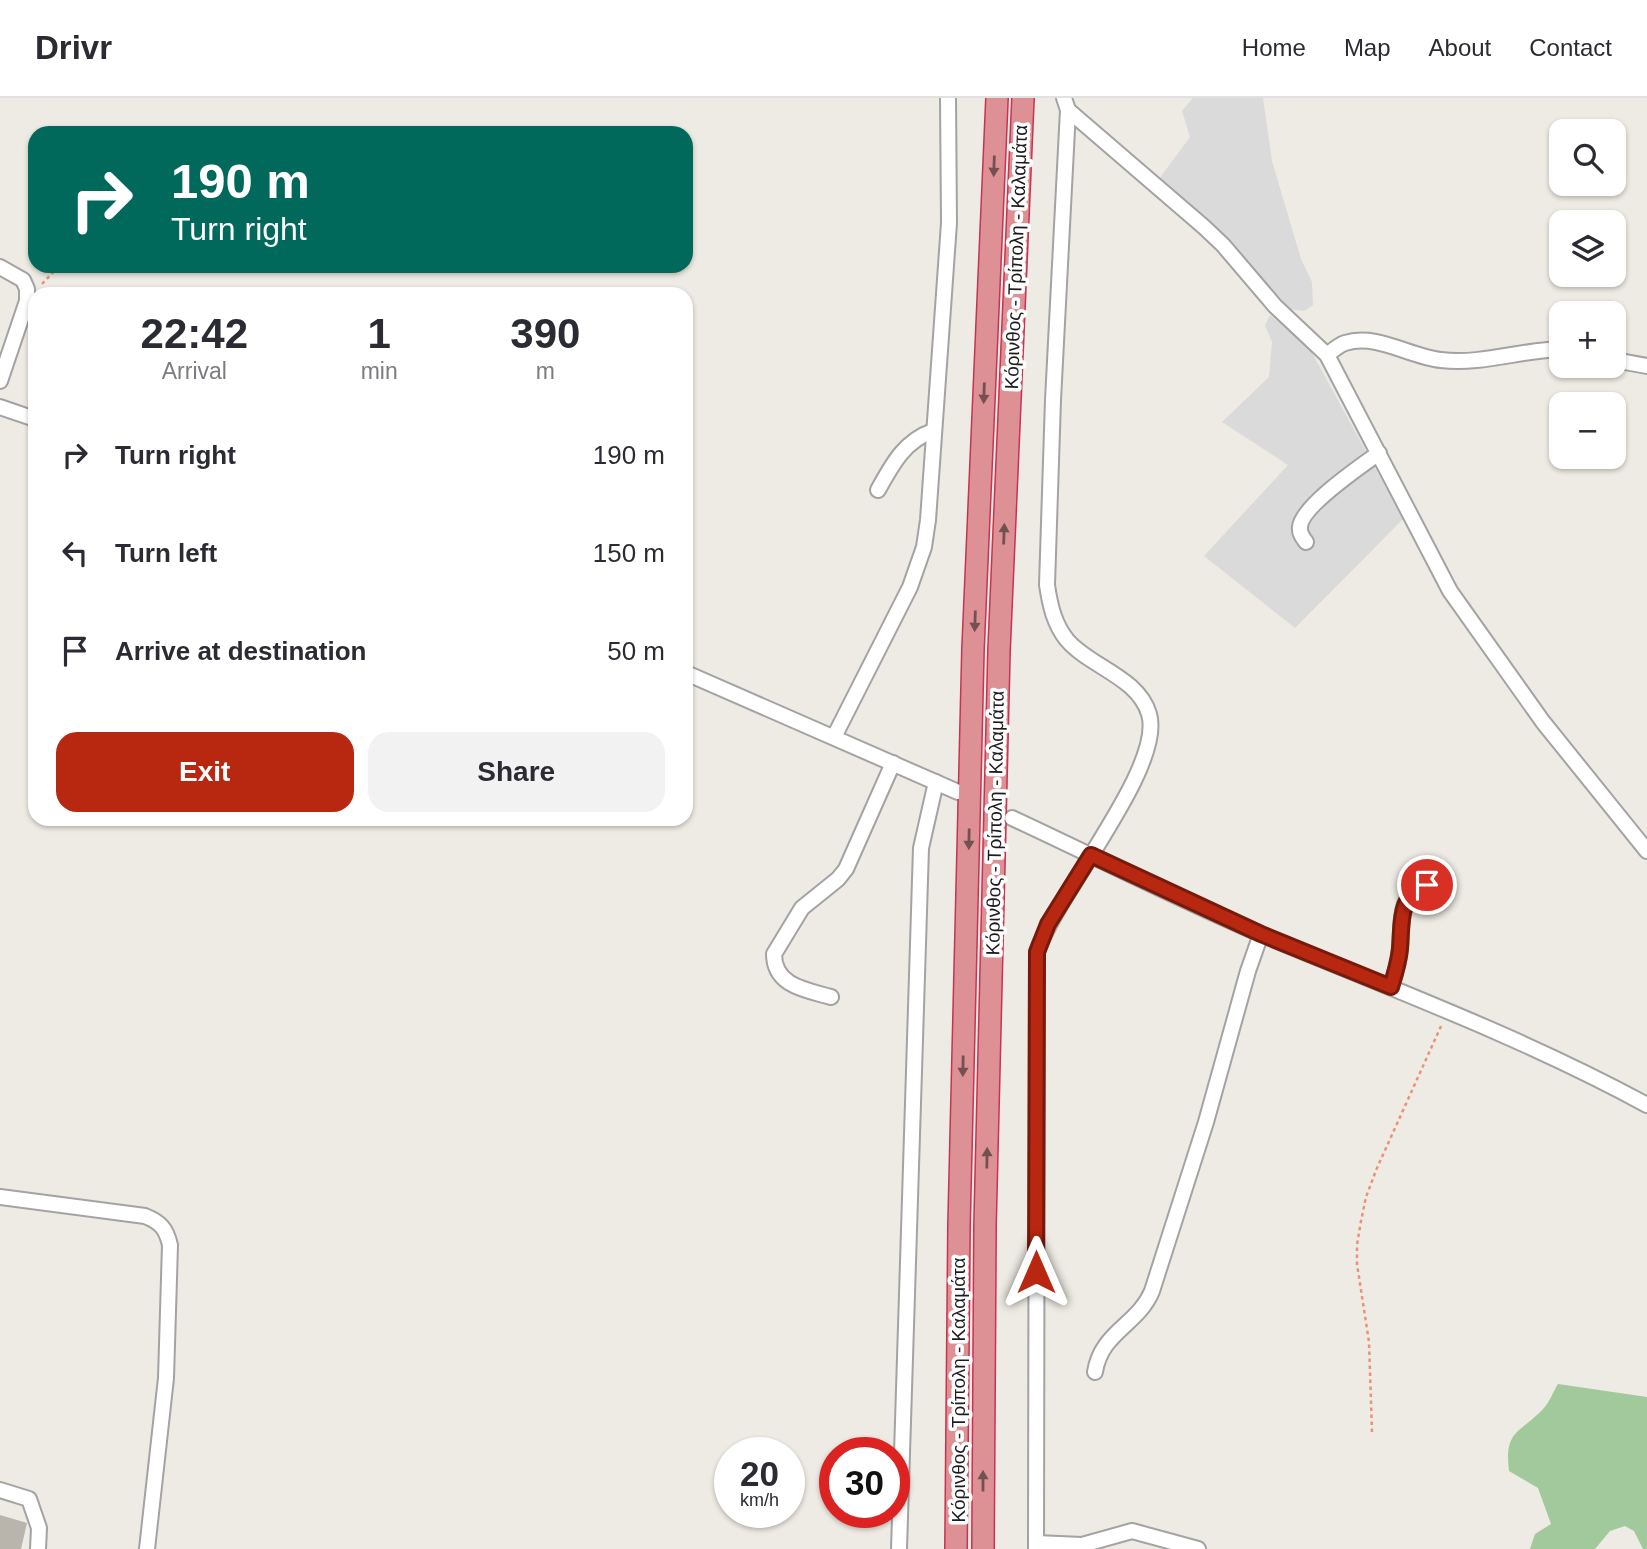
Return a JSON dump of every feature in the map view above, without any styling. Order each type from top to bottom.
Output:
[{"type":"highway","name":"Κόρινθος - Τρίπολη - Καλαμάτα","points":[[956,1549],[959,1225],[973,649],[997,98]]},
{"type":"highway","name":"Κόρινθος - Τρίπολη - Καλαμάτα","points":[[983,1549],[985,1226],[999,651],[1023,98]]},
{"type":"street","points":[[834,737],[910,587],[928,520],[949,223],[948,98]]},
{"type":"street","points":[[1066,104],[1204,226],[1275,306],[1327,355],[1450,592],[1543,722],[1647,851]]},
{"type":"street","points":[[1066,104],[1047,585],[1050,607],[1066,639],[1083,655],[1133,688],[1149,714],[1151,732],[1138,772],[1111,822],[1048,924],[1037,952],[1036,1546],[1084,1547],[1132,1531],[1198,1549]]},
{"type":"street","points":[[0,267],[23,280],[27,292],[27,300],[0,382]]},
{"type":"street","points":[[1327,355],[1345,343],[1370,341],[1426,359],[1444,361],[1549,350]]},
{"type":"street","points":[[1626,362],[1647,366]]},
{"type":"street","points":[[0,407],[28,417]]},
{"type":"street","points":[[878,490],[891,466],[907,446],[933,431]]},
{"type":"street","points":[[1306,542],[1300,525],[1311,508],[1350,473],[1379,453]]},
{"type":"street","points":[[693,676],[958,792]]},
{"type":"street","points":[[831,997],[802,989],[782,979],[777,971],[774,954],[802,908],[838,879],[846,869],[893,763]]},
{"type":"street","points":[[900,1549],[921,848],[936,782]]},
{"type":"street","points":[[1012,818],[1261,934],[1589,1073],[1647,1105]]},
{"type":"street","points":[[1391,987],[1398,961],[1400,920],[1404,905],[1412,893],[1421,887],[1435,884]]},
{"type":"street","points":[[1095,1372],[1096,1361],[1107,1341],[1138,1313],[1149,1298],[1206,1122],[1261,934]]},
{"type":"street","points":[[0,1197],[145,1216],[162,1224],[167,1233],[170,1245],[166,1378],[147,1549]]},
{"type":"street","points":[[0,1490],[29,1499],[37,1518],[40,1538],[38,1549]]},
{"type":"path","points":[[36,287],[52,273]]},
{"type":"path","points":[[1372,1432],[1369,1342],[1357,1264],[1361,1222],[1366,1197],[1377,1168],[1448,1012]]},
{"type":"shaded area","points":[[1193,98],[1263,98],[1272,161],[1301,259],[1312,282],[1313,305],[1304,311],[1289,309],[1280,301],[1230,240],[1159,179],[1190,137],[1182,111]]},
{"type":"shaded area","points":[[1270,315],[1310,349],[1403,519],[1295,628],[1204,556],[1288,465],[1222,422],[1269,377],[1272,342],[1265,325]]},
{"type":"green space","points":[[1558,1384],[1647,1397],[1647,1549],[1643,1549],[1634,1531],[1625,1526],[1610,1531],[1595,1549],[1530,1549],[1535,1534],[1551,1524],[1538,1488],[1509,1471],[1509,1447],[1516,1434],[1546,1405]]},
{"type":"building","points":[[0,1515],[27,1523],[21,1549],[0,1549]]},
{"type":"route","points":[[1036,1272],[1037,952],[1048,924],[1091,855],[1261,934],[1391,987],[1401,946],[1400,920],[1404,905],[1412,893],[1427,885]]}]
